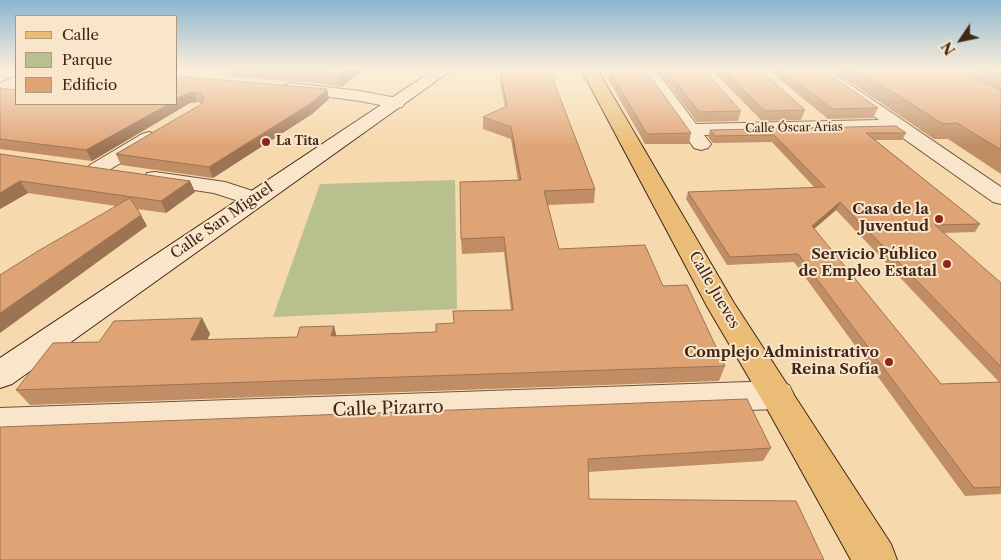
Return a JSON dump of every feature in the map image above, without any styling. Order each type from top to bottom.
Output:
[{"type":"main road","name":"Calle Jueves","points":[[604,95],[723,308],[875,560]]},
{"type":"street","points":[[348,95],[396,103]]},
{"type":"street","name":"Calle San Miguel","points":[[0,375],[407,95]]},
{"type":"street","points":[[666,95],[702,145]]},
{"type":"street","points":[[855,95],[1001,196]]},
{"type":"street","points":[[808,114],[823,127]]},
{"type":"street","name":"Calle Óscar Arias","points":[[691,130],[751,122],[823,127],[898,125]]},
{"type":"street","points":[[164,129],[87,168],[217,187],[254,199]]},
{"type":"street","name":"Calle Pizarro","points":[[0,423],[777,395]]},
{"type":"green space","points":[[455,180],[457,309],[273,317],[320,184]]},
{"type":"building","points":[[0,95],[15,95],[15,105],[167,105],[86,150],[0,139]]},
{"type":"building","points":[[202,95],[320,95],[310,104],[209,167],[116,154],[200,105],[204,98]]},
{"type":"building","points":[[505,95],[559,95],[595,189],[544,191],[559,249],[645,245],[663,286],[687,285],[725,366],[16,390],[53,343],[99,342],[114,321],[202,318],[191,340],[297,337],[300,327],[334,326],[331,336],[436,332],[436,324],[454,323],[453,311],[513,310],[504,237],[461,239],[460,182],[521,180],[511,127],[483,117],[507,106]]},
{"type":"building","points":[[624,95],[664,95],[691,133],[647,134]]},
{"type":"building","points":[[686,95],[727,95],[741,111],[699,112]]},
{"type":"building","points":[[749,95],[788,95],[805,110],[765,111]]},
{"type":"building","points":[[814,95],[860,95],[878,108],[832,109]]},
{"type":"building","points":[[897,95],[1001,95],[1001,150],[957,123],[943,124]]},
{"type":"building","points":[[896,126],[906,133],[866,133],[980,224],[935,225],[1001,283],[1001,367],[840,202],[812,226],[941,384],[1001,382],[1001,487],[974,488],[798,254],[730,257],[688,192],[825,187],[774,135],[715,136],[710,130]]},
{"type":"building","points":[[0,154],[190,181],[161,201],[20,181],[0,193]]},
{"type":"building","points":[[130,198],[141,215],[0,313],[0,275]]},
{"type":"building","points":[[747,399],[771,448],[588,459],[589,499],[796,501],[824,560],[0,560],[0,427]]},
{"type":"place","name":"La Tita","points":[[266,142]]},
{"type":"place","name":"Casa de la Juventud","points":[[939,219]]},
{"type":"place","name":"Servicio Público de Empleo Estatal","points":[[947,264]]},
{"type":"place","name":"Complejo Administrativo Reina Sofía","points":[[889,362]]}]
